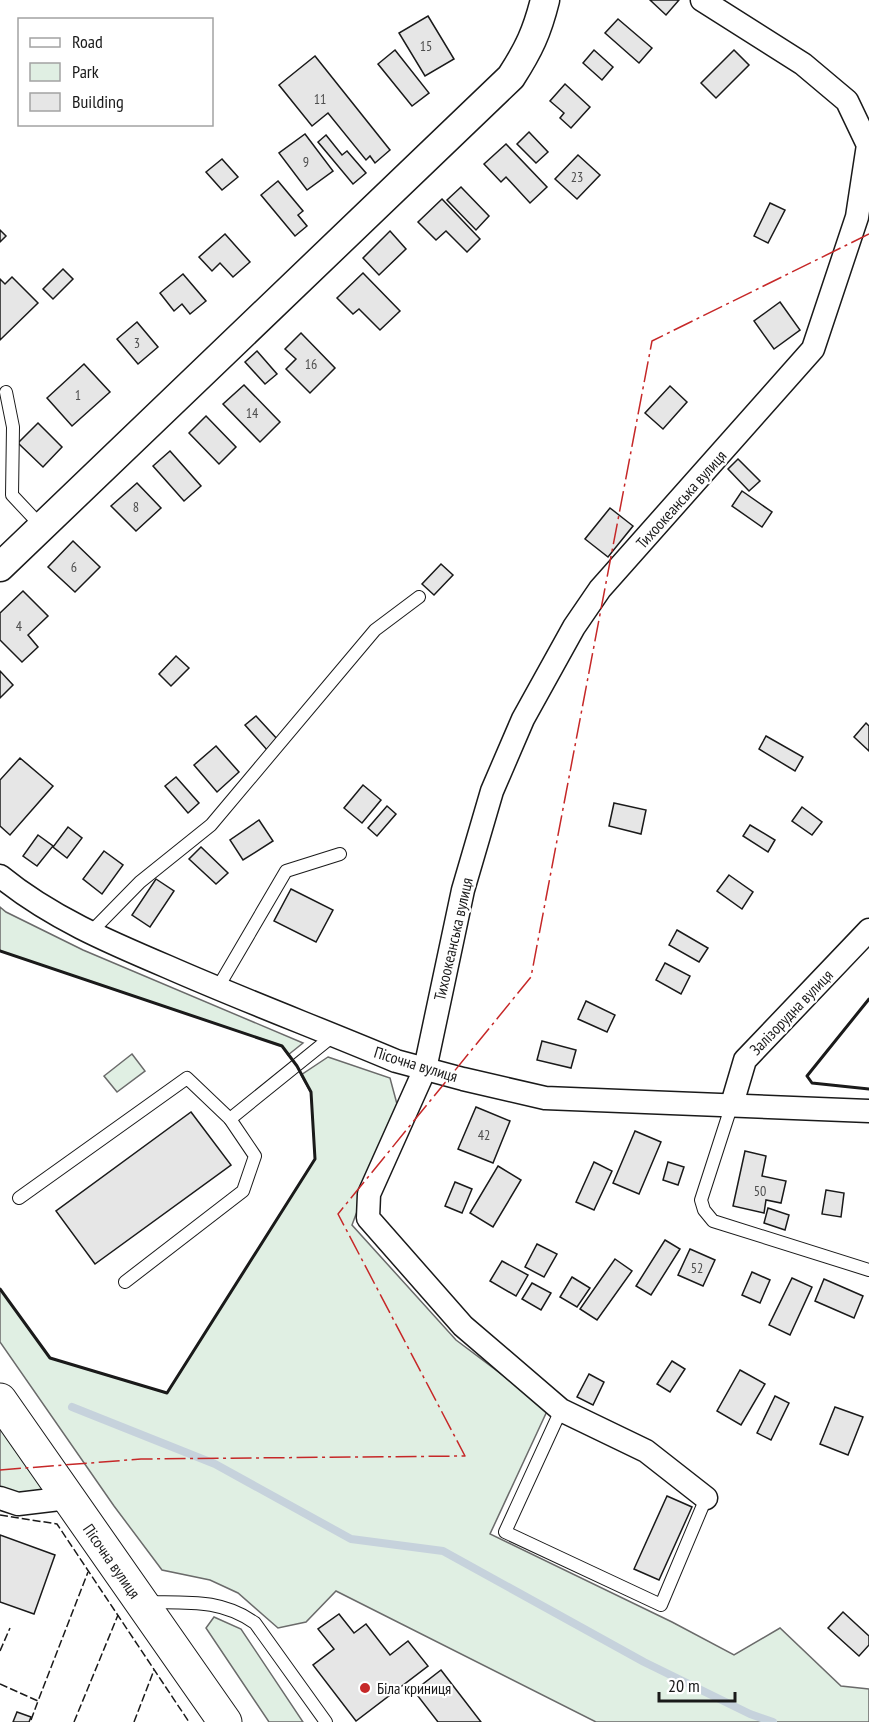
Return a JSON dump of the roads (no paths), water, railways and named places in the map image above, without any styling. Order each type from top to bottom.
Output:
[{"type":"main road","name":"Пісочна вулиця","points":[[0,1400],[225,1722]]},
{"type":"street","points":[[0,567],[511,77],[538,29],[545,0]]},
{"type":"street","name":"Тихоокеанська вулиця","points":[[702,0],[803,64],[847,101],[868,145],[863,223],[813,349],[600,589],[574,627],[523,719],[492,791],[463,890],[425,1069],[369,1194],[368,1218],[463,1326],[561,1410],[645,1451],[706,1498]]},
{"type":"street","name":"Пісочна вулиця","points":[[0,876],[22,894],[90,933],[218,989],[396,1061],[425,1069],[545,1098],[869,1111]]},
{"type":"street","name":"Залізорудна вулиця","points":[[732,1104],[745,1060],[869,930]]},
{"type":"street","points":[[0,1498],[18,1504],[68,1498]]},
{"type":"lane","points":[[6,392],[13,427],[12,495],[42,527]]},
{"type":"lane","points":[[90,933],[140,882],[211,825],[375,630],[420,597]]},
{"type":"lane","points":[[218,989],[286,871],[340,854]]},
{"type":"lane","points":[[230,1119],[334,1035]]},
{"type":"lane","points":[[19,1198],[187,1078],[230,1119],[255,1156],[243,1191],[125,1282]]},
{"type":"lane","points":[[732,1104],[701,1200],[704,1210],[713,1221],[869,1270]]},
{"type":"lane","points":[[561,1410],[505,1532],[661,1605],[706,1498]]},
{"type":"lane","points":[[141,1602],[202,1603],[228,1607],[243,1614],[255,1623],[326,1722]]},
{"type":"waterway","points":[[72,1407],[215,1464],[351,1539],[443,1551],[644,1662],[750,1714],[773,1722]]},
{"type":"place","name":"Біла криниця","points":[[365,1688]]}]
